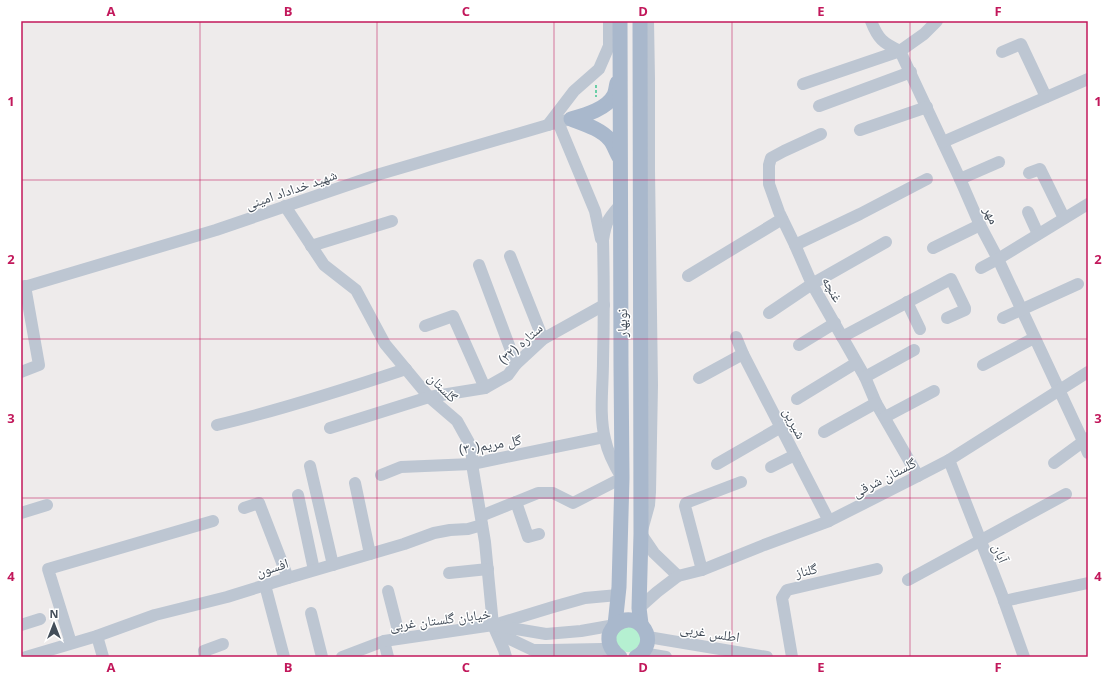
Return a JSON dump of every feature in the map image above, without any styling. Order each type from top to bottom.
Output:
[{"type":"main road","name":"نوبهار","points":[[618,656],[609,644],[609,639],[615,625],[618,595],[622,478],[620,21]]},
{"type":"main road","name":"نوبهار","points":[[640,21],[645,78],[645,171],[641,260],[641,534],[639,608],[641,624]]},
{"type":"main road","points":[[559,122],[589,114],[604,106],[614,95],[620,72]]},
{"type":"main road","points":[[559,122],[595,128],[610,140],[620,160]]},
{"type":"main road","points":[[620,258],[630,266],[636,265],[641,260]]},
{"type":"main road","points":[[615,625],[620,622],[631,620],[641,624],[647,632],[648,637],[647,646],[639,656]]},
{"type":"street","points":[[603,250],[595,211],[559,122],[574,91],[599,69],[609,46],[609,21]]},
{"type":"street","points":[[645,78],[648,21]]},
{"type":"street","points":[[871,21],[876,32],[886,45],[900,51]]},
{"type":"street","points":[[803,84],[900,51],[924,34],[936,21]]},
{"type":"street","points":[[1002,52],[1021,44],[1046,97]]},
{"type":"street","name":"مهر","points":[[900,51],[1058,390],[1086,440],[1088,453]]},
{"type":"street","points":[[819,106],[911,72]]},
{"type":"street","points":[[943,142],[1088,79]]},
{"type":"street","points":[[860,130],[927,107]]},
{"type":"street","name":"شهید خداداد امینی","points":[[23,287],[216,230],[380,174],[559,122]]},
{"type":"street","name":"غنچه","points":[[821,134],[771,158],[769,165],[769,184],[782,219],[812,284],[865,377],[876,403],[918,476]]},
{"type":"street","points":[[960,179],[999,162]]},
{"type":"street","points":[[1028,173],[1040,168],[1064,218]]},
{"type":"street","points":[[645,171],[652,385],[650,492],[649,505],[641,534],[654,554],[678,576]]},
{"type":"street","points":[[795,245],[860,214],[927,179]]},
{"type":"street","points":[[981,268],[1088,204]]},
{"type":"street","points":[[620,205],[607,221],[603,250],[604,305],[602,418],[604,437],[613,464],[622,478]]},
{"type":"street","name":"گلستان","points":[[285,206],[324,264],[356,290],[385,344],[428,397],[457,421],[472,448],[472,464],[482,520],[493,625],[506,657]]},
{"type":"street","points":[[1028,212],[1038,234]]},
{"type":"street","points":[[688,276],[782,219]]},
{"type":"street","points":[[311,246],[392,221]]},
{"type":"street","points":[[933,248],[980,225]]},
{"type":"street","points":[[769,313],[812,284],[886,242]]},
{"type":"street","points":[[510,256],[543,339]]},
{"type":"street","points":[[478,264],[516,364]]},
{"type":"street","points":[[842,338],[951,279],[965,308],[962,312],[948,318]]},
{"type":"street","points":[[1004,318],[1078,284]]},
{"type":"street","points":[[21,372],[39,365],[23,287]]},
{"type":"street","points":[[907,302],[920,329]]},
{"type":"street","name":"ستاره (۳۲)","points":[[330,428],[428,397],[485,388],[508,375],[516,364],[543,339],[604,305]]},
{"type":"street","points":[[425,326],[453,316],[485,388]]},
{"type":"street","points":[[799,345],[835,323]]},
{"type":"street","name":"شیرین","points":[[736,337],[743,354],[829,521]]},
{"type":"street","points":[[983,365],[1034,338]]},
{"type":"street","points":[[865,377],[914,350]]},
{"type":"street","points":[[699,378],[743,354]]},
{"type":"street","points":[[797,399],[856,363]]},
{"type":"street","points":[[217,426],[267,413],[406,369]]},
{"type":"street","name":"گلستان شرقی","points":[[639,608],[678,576],[702,570],[829,521],[949,460],[1088,372]]},
{"type":"street","points":[[885,417],[934,391]]},
{"type":"street","points":[[824,432],[876,403]]},
{"type":"street","points":[[716,464],[781,427]]},
{"type":"street","name":"گل مریم(۳۰)","points":[[381,475],[401,467],[472,464],[604,437]]},
{"type":"street","points":[[1054,463],[1086,440]]},
{"type":"street","points":[[771,467],[795,455]]},
{"type":"street","name":"آبان","points":[[949,460],[1004,601],[1024,657]]},
{"type":"street","points":[[310,466],[334,565]]},
{"type":"street","name":"افسون","points":[[26,657],[97,636],[155,615],[226,597],[404,544],[434,533],[468,529],[516,502],[538,493],[553,493],[573,503],[622,478]]},
{"type":"street","points":[[702,570],[684,506],[691,500],[741,482]]},
{"type":"street","points":[[354,483],[370,554]]},
{"type":"street","points":[[908,580],[1066,494]]},
{"type":"street","points":[[298,495],[314,570]]},
{"type":"street","points":[[516,502],[528,537],[538,534]]},
{"type":"street","points":[[244,508],[260,504],[288,578]]},
{"type":"street","points":[[21,513],[47,505]]},
{"type":"street","points":[[71,643],[48,569],[213,522]]},
{"type":"street","points":[[449,573],[488,569]]},
{"type":"street","name":"گلناز","points":[[792,657],[782,598],[787,590],[877,569]]},
{"type":"street","points":[[1004,601],[1088,583]]},
{"type":"street","points":[[265,585],[284,657]]},
{"type":"street","points":[[388,591],[400,638]]},
{"type":"street","points":[[493,625],[552,606],[585,598],[618,595]]},
{"type":"street","points":[[311,613],[322,657]]},
{"type":"street","points":[[21,625],[40,619]]},
{"type":"street","points":[[493,625],[512,640],[533,650],[602,649],[618,656]]},
{"type":"street","name":"خیابان گلستان غربی","points":[[343,657],[384,642],[400,638],[493,625],[546,634],[581,631],[615,625]]},
{"type":"street","points":[[97,636],[103,657]]},
{"type":"street","name":"اطلس غربی","points":[[648,637],[767,657]]},
{"type":"street","points":[[384,642],[388,657]]},
{"type":"street","points":[[205,657],[204,651],[222,644]]},
{"type":"street","points":[[538,657],[550,650]]},
{"type":"street","points":[[639,656],[666,657]]},
{"type":"green space","points":[[626,625],[638,629],[642,641],[632,652],[626,652],[618,648],[614,636]]}]
